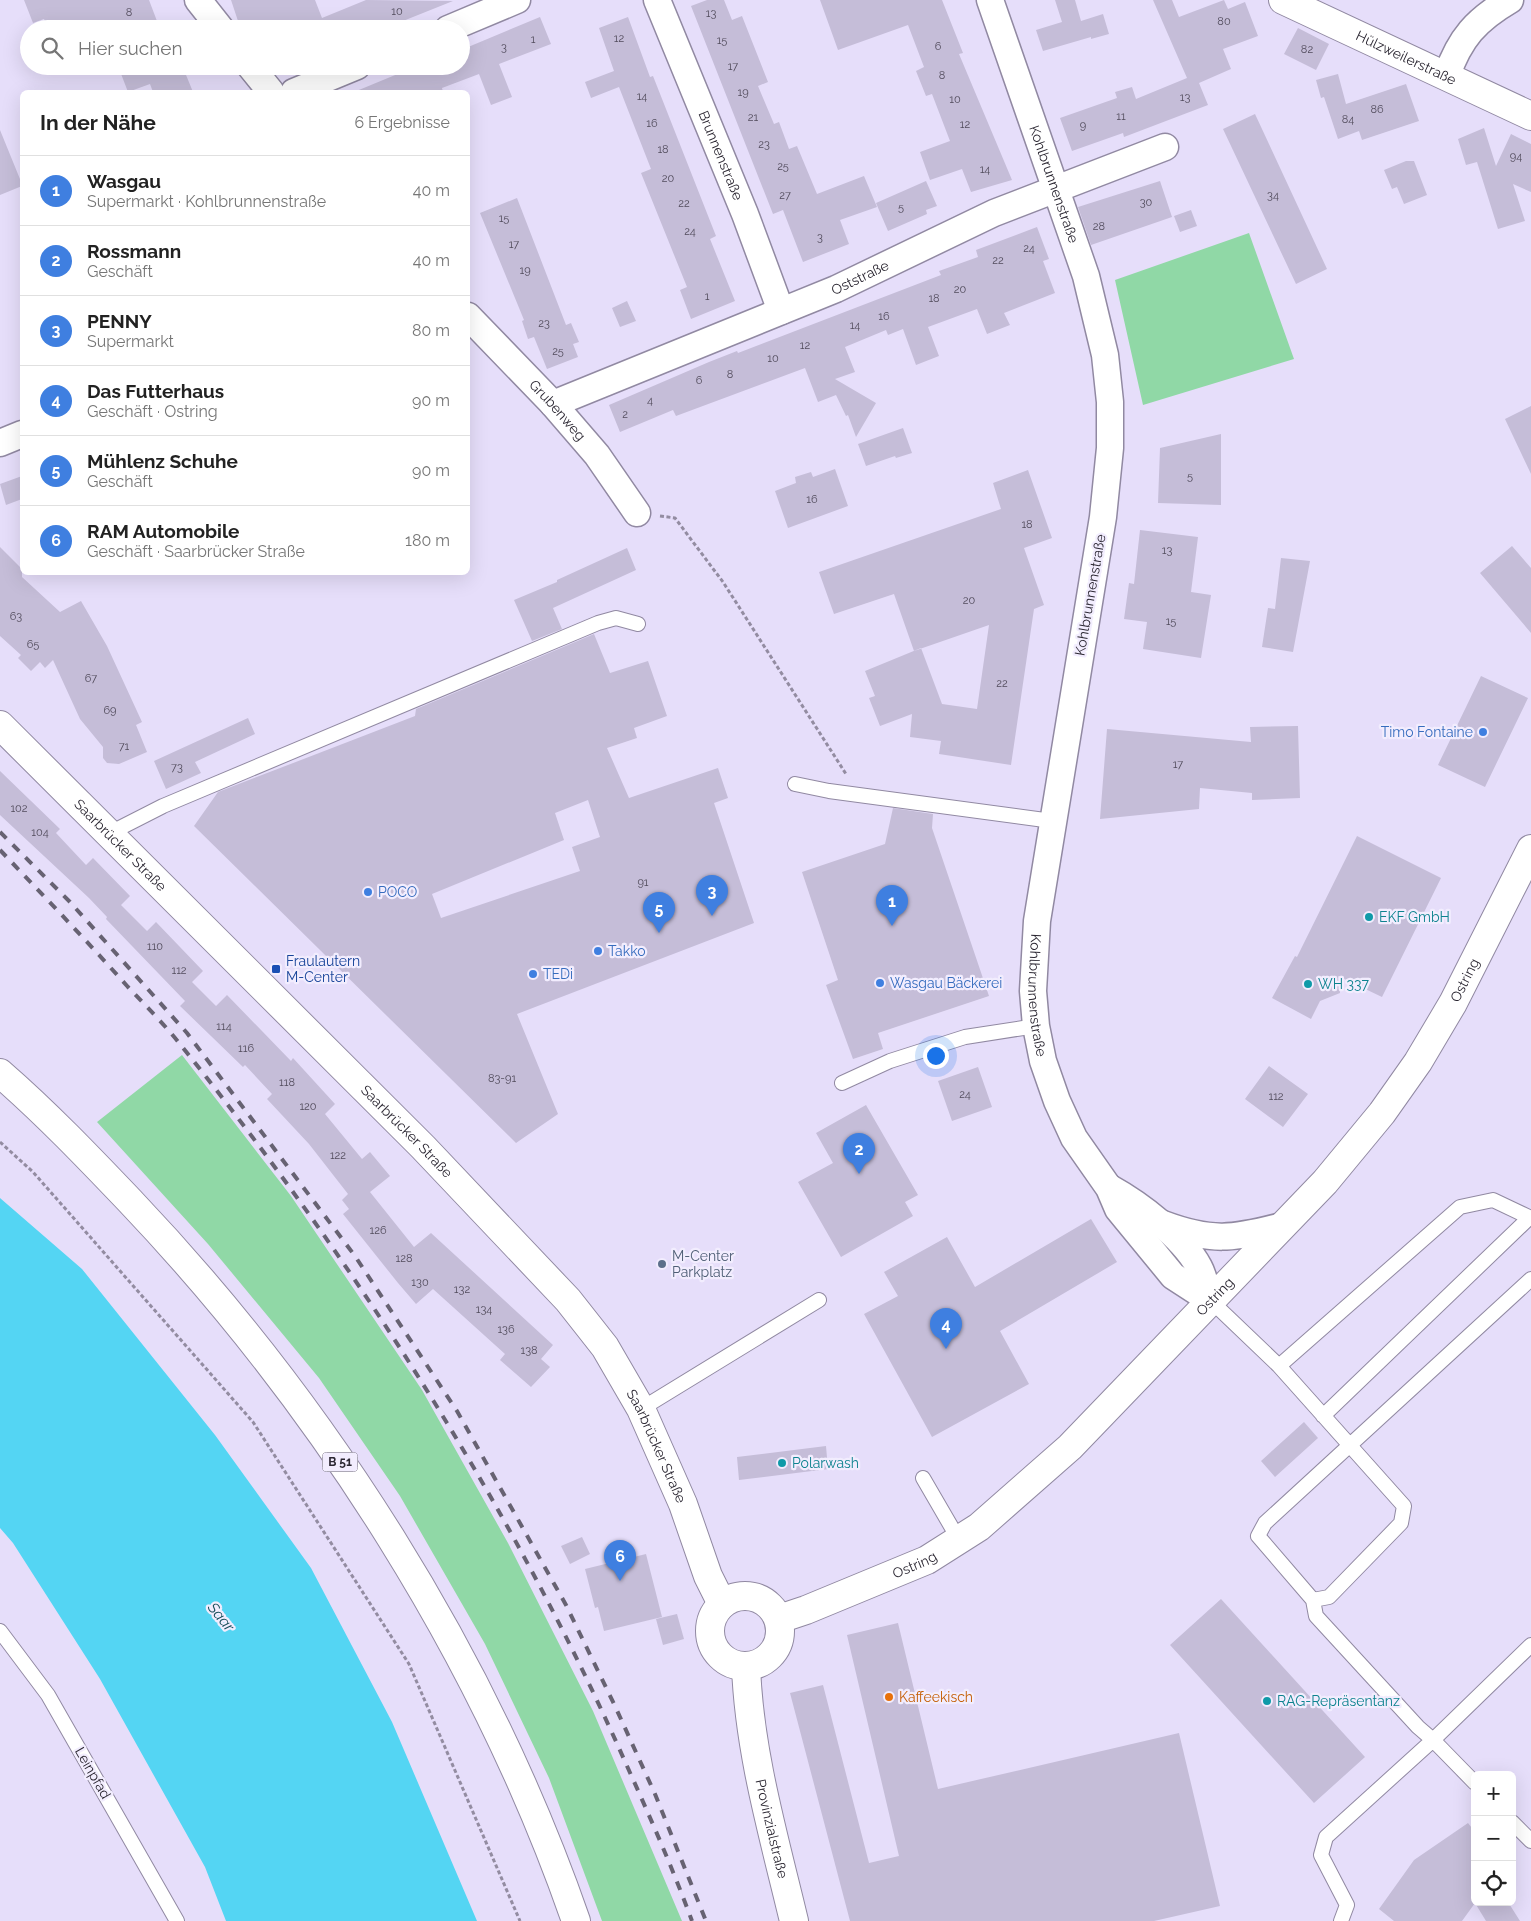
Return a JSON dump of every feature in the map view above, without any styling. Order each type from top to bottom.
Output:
[{"type":"street","points":[[198,0],[214,20]]},
{"type":"street","points":[[469,20],[517,0]]},
{"type":"street","name":"Brunnenstraße","points":[[657,0],[746,214],[781,311]]},
{"type":"street","name":"Kohlbrunnenstraße","points":[[990,0],[1098,319],[1105,355],[1110,402],[1110,448],[1104,517],[1052,821],[1037,921],[1033,991],[1036,1026],[1043,1062],[1057,1101],[1074,1138],[1109,1188],[1118,1209],[1173,1276],[1210,1300]]},
{"type":"street","name":"Hülzweilerstraße","points":[[1283,0],[1316,7],[1447,76],[1531,116]]},
{"type":"street","points":[[1447,76],[1455,53],[1467,34],[1487,14],[1510,0]]},
{"type":"street","points":[[257,75],[269,90]]},
{"type":"street","points":[[299,90],[335,75]]},
{"type":"street","name":"Oststraße","points":[[552,404],[836,289],[955,231],[1055,188],[1165,147]]},
{"type":"street","name":"Grubenweg","points":[[470,318],[552,404],[597,455],[637,513]]},
{"type":"street","points":[[0,443],[20,435]]},
{"type":"street","name":"Saarbrücker Straße","points":[[0,725],[423,1146],[568,1300],[605,1347],[641,1409],[683,1504],[708,1576],[722,1604]]},
{"type":"street","name":"Ostring","points":[[779,1619],[806,1610],[926,1560],[980,1527],[1064,1453],[1325,1182],[1382,1113],[1418,1062],[1480,953],[1531,849]]},
{"type":"street","name":"B 51","points":[[0,1073],[81,1149],[210,1287],[308,1414],[420,1586],[450,1639],[531,1804],[576,1921]]},
{"type":"street","name":"Kohlbrunnenstraße","points":[[1109,1188],[1130,1199],[1187,1252],[1199,1267],[1210,1300]]},
{"type":"street","name":"Kohlbrunnenstraße","points":[[1155,1221],[1188,1233],[1218,1238],[1244,1236],[1282,1226]]},
{"type":"street","points":[[743,1596],[765,1601],[779,1619],[781,1630],[779,1641],[774,1651],[767,1659],[746,1666],[724,1660],[716,1651],[711,1641],[711,1621],[722,1604],[743,1596]]},
{"type":"street","name":"Provinzialstraße","points":[[746,1666],[747,1695],[753,1734],[766,1803],[794,1921]]},
{"type":"lane","points":[[110,833],[163,806],[598,623],[616,618],[638,624]]},
{"type":"lane","points":[[795,784],[829,791],[1052,821]]},
{"type":"lane","points":[[842,1083],[890,1062],[965,1037],[1036,1026]]},
{"type":"lane","points":[[1279,1366],[1460,1207],[1494,1200],[1530,1218],[1323,1416]]},
{"type":"lane","points":[[1471,1779],[1418,1727],[1316,1616],[1313,1600],[1258,1536],[1265,1523],[1531,1279]]},
{"type":"lane","points":[[641,1409],[819,1300]]},
{"type":"lane","points":[[1210,1300],[1279,1366],[1349,1447],[1404,1506],[1401,1523],[1329,1597],[1313,1600]]},
{"type":"lane","points":[[923,1478],[959,1540]]},
{"type":"lane","name":"Leinpfad","points":[[0,1631],[48,1695],[177,1921]]},
{"type":"lane","points":[[1340,1921],[1347,1905],[1321,1855],[1326,1837],[1433,1740],[1531,1646]]},
{"type":"lane","points":[[1516,1826],[1531,1841]]},
{"type":"path","points":[[637,513],[675,518],[724,582],[842,770],[851,780]]},
{"type":"path","points":[[0,1142],[33,1172],[252,1422],[409,1664],[520,1921]]},
{"type":"green space","points":[[1249,233],[1294,359],[1143,405],[1115,280]]},
{"type":"green space","points":[[182,1055],[291,1196],[422,1390],[508,1543],[593,1711],[682,1921],[602,1921],[549,1778],[485,1644],[400,1496],[319,1378],[208,1244],[97,1122]]},
{"type":"water","name":"Saar","points":[[0,1198],[82,1269],[215,1435],[311,1568],[392,1722],[477,1921],[226,1921],[205,1867],[100,1679],[13,1543],[0,1528]]},
{"type":"building","points":[[24,0],[149,0],[157,20],[44,19],[32,20]]},
{"type":"building","points":[[231,0],[315,0],[322,18],[366,0],[453,1],[406,20],[238,20]]},
{"type":"building","points":[[707,0],[724,0],[732,20],[742,16],[768,82],[758,86],[774,124],[779,122],[789,149],[797,146],[817,194],[864,176],[877,207],[840,220],[849,244],[803,262],[783,210],[773,214],[691,6]]},
{"type":"building","points":[[820,0],[942,0],[963,53],[959,54],[1012,180],[971,192],[962,169],[930,180],[920,152],[950,141],[932,94],[926,96],[916,71],[924,67],[908,25],[838,50]]},
{"type":"building","points":[[1055,0],[1075,0],[1081,21],[1103,14],[1109,34],[1091,39],[1091,37],[1043,51],[1036,30],[1062,22]]},
{"type":"building","points":[[1153,0],[1172,0],[1179,17],[1224,0],[1228,9],[1245,2],[1258,36],[1223,49],[1231,69],[1199,83],[1208,105],[1124,137],[1123,133],[1072,151],[1060,118],[1117,98],[1115,92],[1132,87],[1136,99],[1187,78]]},
{"type":"building","points":[[540,17],[551,44],[499,64],[512,97],[491,105],[479,74],[442,88],[442,90],[359,90],[395,75],[470,75],[470,46]]},
{"type":"building","points":[[628,17],[650,77],[653,76],[716,236],[710,239],[735,301],[691,319],[680,290],[687,287],[641,173],[651,169],[619,87],[591,98],[585,82],[614,71],[599,28]]},
{"type":"building","points":[[1298,28],[1329,44],[1316,70],[1284,54]]},
{"type":"building","points":[[1338,74],[1346,104],[1406,84],[1419,121],[1362,140],[1359,131],[1338,139],[1324,97],[1321,98],[1316,80]]},
{"type":"building","points":[[121,75],[186,75],[192,90],[152,90],[150,84],[134,90],[127,90]]},
{"type":"building","points":[[1255,114],[1327,269],[1296,284],[1223,129]]},
{"type":"building","points":[[1484,128],[1496,166],[1511,134],[1531,144],[1531,192],[1513,184],[1525,221],[1498,229],[1477,162],[1466,165],[1458,139]]},
{"type":"building","points":[[0,130],[20,179],[20,187],[0,195]]},
{"type":"building","points":[[1406,161],[1414,161],[1427,195],[1404,204],[1397,187],[1392,189],[1384,170]]},
{"type":"building","points":[[926,181],[937,206],[926,210],[927,214],[888,231],[876,203]]},
{"type":"building","points":[[1160,181],[1172,217],[1091,245],[1078,207]]},
{"type":"building","points":[[517,198],[566,325],[571,323],[579,342],[573,344],[578,357],[547,369],[534,337],[528,339],[522,321],[524,320],[480,213]]},
{"type":"building","points":[[1191,210],[1197,226],[1180,232],[1174,216]]},
{"type":"building","points":[[1037,227],[1049,259],[1043,261],[1055,293],[1004,313],[1010,325],[987,334],[977,309],[928,327],[939,356],[916,365],[903,329],[888,335],[886,330],[845,347],[855,372],[835,379],[876,403],[856,437],[848,415],[846,416],[836,395],[818,402],[805,368],[676,416],[673,410],[620,432],[609,405],[737,351],[738,353],[941,275],[939,271],[978,257],[976,250]]},
{"type":"building","points":[[627,301],[636,321],[620,327],[612,308]]},
{"type":"building","points":[[1531,406],[1531,474],[1505,419]]},
{"type":"building","points":[[903,428],[912,453],[896,458],[895,456],[866,466],[858,444]]},
{"type":"building","points":[[1221,434],[1221,505],[1158,503],[1160,448]]},
{"type":"building","points":[[835,469],[848,506],[788,528],[775,491],[796,483],[795,477],[811,472],[813,477]]},
{"type":"building","points":[[1028,470],[1052,538],[1024,548],[1044,605],[1034,609],[1011,765],[939,754],[941,741],[910,737],[912,714],[880,726],[869,698],[875,696],[865,671],[914,651],[894,594],[834,614],[819,572],[1001,509],[993,483]],"holes":[[[989,625],[977,709],[942,704],[921,649]]]},
{"type":"building","points":[[20,477],[20,500],[6,505],[0,484]]},
{"type":"building","points":[[1140,530],[1198,537],[1191,592],[1211,595],[1201,658],[1143,649],[1147,622],[1124,619],[1129,583],[1134,584]]},
{"type":"building","points":[[1512,546],[1531,568],[1531,633],[1480,573]]},
{"type":"building","points":[[0,547],[20,567],[20,575],[60,612],[81,601],[107,646],[142,722],[136,725],[147,752],[119,764],[107,763],[103,758],[103,747],[80,719],[53,660],[45,668],[40,662],[31,671],[18,658],[21,655],[0,636]]},
{"type":"building","points":[[627,548],[636,570],[553,608],[562,629],[532,641],[514,600],[557,582],[557,580]]},
{"type":"building","points":[[1281,558],[1310,561],[1293,652],[1262,647],[1268,608],[1275,609]]},
{"type":"building","name":"POCO","points":[[594,634],[610,673],[648,661],[667,716],[634,728],[637,738],[607,748],[629,798],[718,768],[728,798],[714,803],[754,923],[517,1014],[558,1114],[516,1143],[194,826],[218,792],[415,716],[416,709]],"holes":[[[588,800],[600,837],[572,847],[580,871],[441,918],[432,894],[564,840],[555,813]]]},
{"type":"building","name":"Timo Fontaine","points":[[1481,676],[1528,698],[1485,787],[1438,765]]},
{"type":"building","points":[[248,718],[255,734],[195,762],[201,773],[166,789],[154,761]]},
{"type":"building","points":[[1298,726],[1300,798],[1252,800],[1252,793],[1200,788],[1199,809],[1100,819],[1107,729],[1251,742],[1250,727]]},
{"type":"building","points":[[0,771],[60,829],[56,833],[86,865],[93,858],[130,896],[121,905],[147,931],[156,922],[203,971],[192,982],[216,1006],[227,995],[291,1061],[293,1058],[335,1104],[325,1114],[362,1159],[370,1152],[390,1176],[370,1192],[414,1247],[431,1233],[553,1345],[541,1359],[550,1367],[531,1387],[500,1360],[505,1354],[433,1289],[416,1304],[343,1214],[349,1209],[342,1200],[348,1194],[309,1144],[267,1099],[272,1094],[245,1065],[243,1067],[180,1006],[185,1001],[106,919],[107,917],[89,898],[0,815]]},
{"type":"building","points":[[893,808],[933,814],[932,828],[989,996],[878,1033],[883,1049],[853,1059],[826,985],[838,980],[802,872],[885,844]]},
{"type":"building","name":"EKF GmbH","points":[[1357,836],[1441,878],[1382,997],[1338,976],[1340,993],[1320,1001],[1311,1019],[1272,998],[1295,956],[1297,957]]},
{"type":"building","points":[[1269,1066],[1308,1094],[1283,1127],[1245,1099]]},
{"type":"building","points":[[978,1067],[992,1107],[952,1121],[938,1081]]},
{"type":"building","points":[[866,1105],[918,1195],[905,1202],[913,1216],[841,1257],[798,1182],[833,1163],[816,1133]]},
{"type":"building","points":[[1091,1219],[1117,1262],[1000,1331],[1029,1384],[932,1437],[864,1314],[898,1296],[884,1272],[947,1237],[975,1287]]},
{"type":"building","points":[[1304,1422],[1318,1438],[1275,1477],[1261,1461]]},
{"type":"building","name":"Polarwash","points":[[826,1446],[828,1469],[739,1480],[737,1457]]},
{"type":"building","points":[[582,1537],[590,1554],[570,1564],[561,1546]]},
{"type":"building","points":[[646,1554],[662,1617],[604,1631],[598,1607],[595,1608],[585,1569]]},
{"type":"building","name":"RAG-Repräsentanz","points":[[1221,1599],[1365,1757],[1314,1803],[1170,1645]]},
{"type":"building","points":[[677,1614],[684,1639],[663,1645],[656,1619]]},
{"type":"building","points":[[898,1623],[938,1789],[1179,1733],[1220,1906],[1154,1921],[850,1921],[790,1693],[823,1685],[869,1863],[899,1856],[847,1635]]},
{"type":"building","points":[[1468,1823],[1471,1827],[1471,1906],[1473,1906],[1462,1921],[1394,1921],[1379,1909],[1414,1860]]},
{"type":"building","points":[[1477,1906],[1511,1906],[1520,1921],[1486,1921]]},
{"type":"railway","points":[[0,832],[70,902],[187,1033],[355,1256],[457,1411],[566,1605],[655,1794],[706,1921]]},
{"type":"railway","points":[[0,850],[180,1044],[246,1128],[309,1214],[369,1301],[427,1391],[482,1482],[534,1575],[582,1669],[627,1766],[653,1824],[692,1921]]},
{"type":"place","name":"Timo Fontaine","points":[[1483,732]]},
{"type":"place","name":"POCO","points":[[368,892]]},
{"type":"place","name":"PENNY","points":[[712,916]]},
{"type":"place","name":"EKF GmbH","points":[[1369,917]]},
{"type":"place","name":"Wasgau","points":[[892,926]]},
{"type":"place","name":"Mühlenz Schuhe","points":[[659,933]]},
{"type":"place","name":"Takko","points":[[598,951]]},
{"type":"place","name":"Fraulautern M-Center","points":[[276,969]]},
{"type":"place","name":"TEDi","points":[[533,974]]},
{"type":"place","name":"Wasgau Bäckerei","points":[[880,983]]},
{"type":"place","name":"WH 337","points":[[1308,984]]},
{"type":"place","name":"Rossmann","points":[[859,1174]]},
{"type":"place","name":"M-Center Parkplatz","points":[[662,1264]]},
{"type":"place","name":"Das Futterhaus","points":[[946,1349]]},
{"type":"place","name":"Polarwash","points":[[782,1463]]},
{"type":"place","name":"RAM Automobile","points":[[620,1581]]},
{"type":"place","name":"Kaffeekisch","points":[[889,1697]]},
{"type":"place","name":"RAG-Repräsentanz","points":[[1267,1701]]}]
